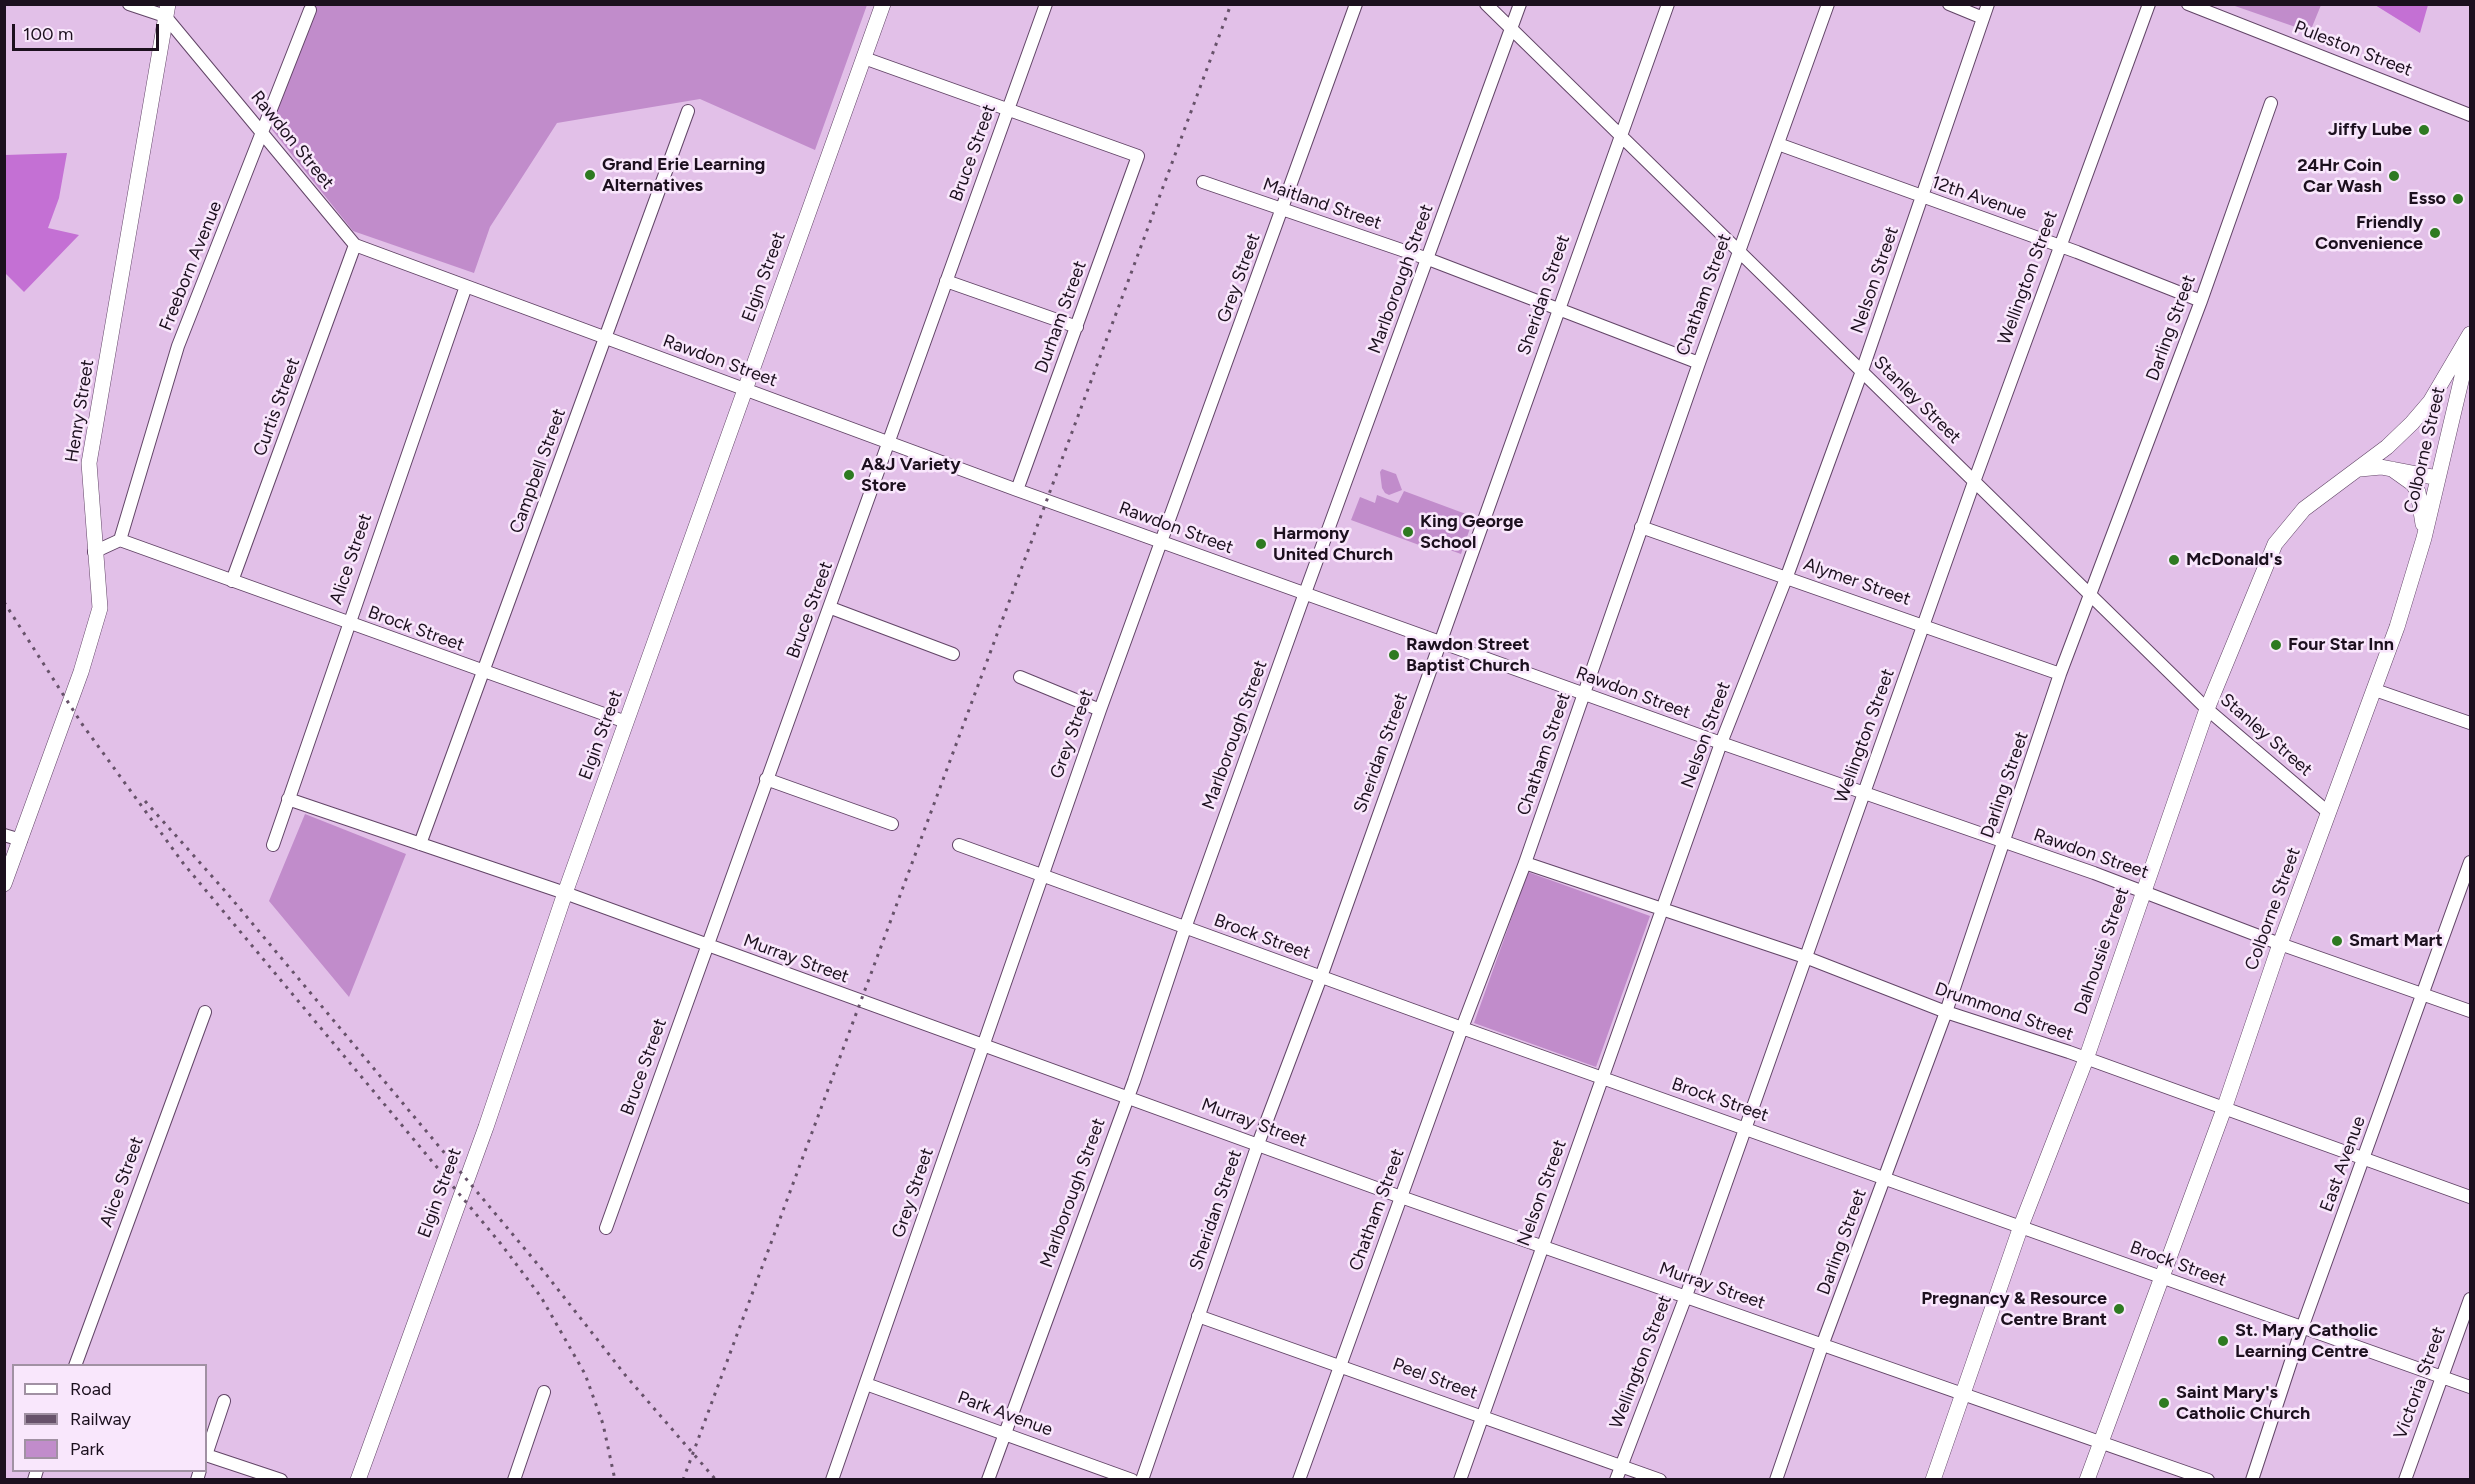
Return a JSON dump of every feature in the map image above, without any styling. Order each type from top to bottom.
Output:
[{"type":"main road","name":"Elgin Street","points":[[357,1479],[486,1127],[565,893],[883,4]]},
{"type":"main road","name":"Henry Street","points":[[4,884],[81,672],[100,608],[89,464],[167,10]]},
{"type":"main road","name":"Dalhousie Street","points":[[1933,1479],[2021,1226],[2086,1059],[2142,891],[2207,709],[2275,544],[2304,509],[2387,447],[2430,402],[2470,334]]},
{"type":"main road","name":"Colborne Street","points":[[2087,1479],[2224,1109],[2280,944],[2375,690],[2424,538],[2470,343]]},
{"type":"main road","points":[[2360,469],[2392,469],[2438,478]]},
{"type":"main road","points":[[2392,469],[2413,484],[2418,492],[2424,538]]},
{"type":"street","points":[[129,4],[167,10]]},
{"type":"street","name":"Bruce Street","points":[[606,1227],[766,779],[831,608],[1046,4]]},
{"type":"street","name":"Grey Street","points":[[832,1479],[1100,710],[1356,4]]},
{"type":"street","name":"Stanley Street","points":[[1486,4],[2207,709],[2329,813]]},
{"type":"street","name":"Marlborough Street","points":[[988,1479],[1128,1097],[1185,928],[1520,4]]},
{"type":"street","name":"Sheridan Street","points":[[1142,1479],[1258,1144],[1321,976],[1620,133],[1668,4]]},
{"type":"street","name":"Chatham Street","points":[[1299,1479],[1462,1028],[1525,863],[1641,527],[1828,4]]},
{"type":"street","points":[[1949,4],[1983,18]]},
{"type":"street","name":"Nelson Street","points":[[1460,1479],[1721,743],[1787,576],[1862,371],[1988,4]]},
{"type":"street","name":"Wellington Street","points":[[1616,1479],[1686,1296],[2058,245],[2149,4]]},
{"type":"street","name":"Puleston Street","points":[[2188,4],[2470,115]]},
{"type":"street","name":"Rawdon Street","points":[[167,10],[299,179],[355,245],[1017,490],[1163,541],[1439,643],[2142,891],[2280,944],[2470,1011]]},
{"type":"street","name":"Freeborn Avenue","points":[[120,540],[178,346],[310,10]]},
{"type":"street","points":[[864,58],[1007,110]]},
{"type":"street","name":"Darling Street","points":[[1776,1479],[1823,1343],[1946,1012],[2060,674],[2201,300],[2271,102]]},
{"type":"street","name":"Durham Street","points":[[1007,110],[1138,156],[1017,490]]},
{"type":"street","name":"Campbell Street","points":[[420,844],[688,111]]},
{"type":"street","name":"12th Avenue","points":[[1778,144],[2058,245],[2201,300]]},
{"type":"street","name":"Maitland Street","points":[[1203,182],[1428,259],[1699,363]]},
{"type":"street","name":"Curtis Street","points":[[232,581],[355,245]]},
{"type":"street","points":[[946,281],[1077,327]]},
{"type":"street","name":"Alice Street","points":[[273,845],[466,286]]},
{"type":"street","name":"Alymer Street","points":[[1641,527],[1787,576],[2060,674]]},
{"type":"street","points":[[94,552],[120,540]]},
{"type":"street","name":"Brock Street","points":[[120,540],[626,722]]},
{"type":"street","points":[[831,608],[953,654]]},
{"type":"street","points":[[1020,677],[1100,710]]},
{"type":"street","points":[[2375,690],[2470,723]]},
{"type":"street","points":[[766,779],[892,824]]},
{"type":"street","name":"Murray Street","points":[[288,799],[565,893],[1401,1197],[2208,1479]]},
{"type":"street","points":[[4,835],[21,840]]},
{"type":"street","name":"Brock Street","points":[[959,845],[1041,877],[1745,1127],[1885,1180],[2021,1226],[2470,1387]]},
{"type":"street","name":"East Avenue","points":[[2252,1479],[2302,1328],[2365,1160],[2470,862]]},
{"type":"street","name":"Drummond Street","points":[[1525,863],[1805,957],[1946,1012],[2086,1059],[2470,1197]]},
{"type":"street","name":"Alice Street","points":[[75,1364],[205,1012]]},
{"type":"street","name":"Victoria Street","points":[[2404,1479],[2470,1299]]},
{"type":"street","name":"Peel Street","points":[[1198,1316],[1340,1364],[1660,1479]]},
{"type":"street","name":"Park Avenue","points":[[866,1384],[1132,1479]]},
{"type":"street","points":[[514,1479],[544,1392]]},
{"type":"street","points":[[207,1452],[224,1401]]},
{"type":"street","points":[[207,1455],[281,1479]]},
{"type":"green space","points":[[315,5],[867,5],[815,150],[700,99],[557,123],[490,227],[474,273],[353,231],[269,126]]},
{"type":"green space","points":[[2232,5],[2321,5],[2310,32]]},
{"type":"green space","points":[[1382,469],[1396,474],[1402,490],[1389,495],[1385,493],[1380,472]]},
{"type":"green space","points":[[1404,491],[1474,517],[1461,554],[1433,544],[1430,549],[1351,520],[1360,497],[1375,503],[1377,495],[1398,503]]},
{"type":"green space","points":[[305,814],[406,854],[349,997],[269,901]]},
{"type":"green space","points":[[1528,872],[1650,916],[1596,1067],[1474,1023]]},
{"type":"shaded area","points":[[2375,5],[2428,5],[2420,33]]},
{"type":"shaded area","points":[[67,153],[59,198],[48,228],[79,235],[24,292],[5,273],[5,155]]},
{"type":"railway","points":[[683,1480],[1231,4]]},
{"type":"railway","points":[[4,602],[82,724],[183,863],[501,1244],[541,1297],[585,1374],[603,1424],[615,1480]]},
{"type":"railway","points":[[145,801],[226,892],[545,1273],[626,1376],[716,1480]]},
{"type":"place","name":"Jiffy Lube","points":[[2424,130]]},
{"type":"place","name":"Grand Erie Learning Alternatives","points":[[590,175]]},
{"type":"place","name":"24Hr Coin Car Wash","points":[[2394,176]]},
{"type":"place","name":"Esso","points":[[2458,199]]},
{"type":"place","name":"Friendly Convenience","points":[[2435,233]]},
{"type":"place","name":"A&J Variety Store","points":[[849,475]]},
{"type":"place","name":"King George School","points":[[1408,532]]},
{"type":"place","name":"Harmony United Church","points":[[1261,544]]},
{"type":"place","name":"McDonald's","points":[[2174,560]]},
{"type":"place","name":"Four Star Inn","points":[[2276,645]]},
{"type":"place","name":"Rawdon Street Baptist Church","points":[[1394,655]]},
{"type":"place","name":"Smart Mart","points":[[2337,941]]},
{"type":"place","name":"Pregnancy & Resource Centre Brant","points":[[2119,1309]]},
{"type":"place","name":"St. Mary Catholic Learning Centre","points":[[2223,1341]]},
{"type":"place","name":"Saint Mary's Catholic Church","points":[[2164,1403]]}]
